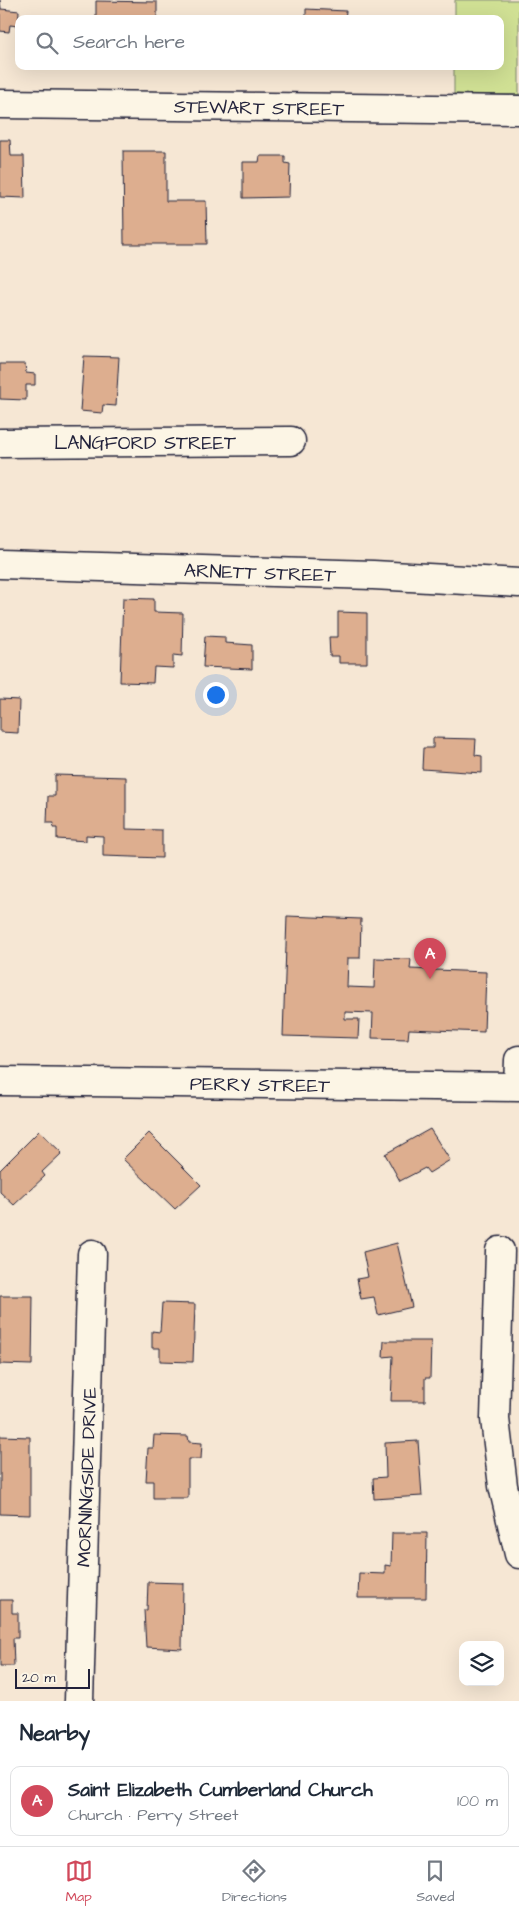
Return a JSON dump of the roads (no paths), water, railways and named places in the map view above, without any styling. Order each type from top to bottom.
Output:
[{"type":"street","name":"STEWART STREET","points":[[0,104],[519,110]]},
{"type":"street","name":"LANGFORD STREET","points":[[0,443],[291,441]]},
{"type":"street","name":"ARNETT STREET","points":[[0,564],[373,575],[519,583]]},
{"type":"street","points":[[518,1087],[519,1060]]},
{"type":"street","name":"PERRY STREET","points":[[0,1081],[518,1087]]},
{"type":"street","points":[[500,1251],[495,1419],[503,1486],[519,1554]]},
{"type":"street","name":"MORNINGSIDE DRIVE","points":[[79,1701],[92,1254]]},
{"type":"place","name":"Saint Elizabeth Cumberland Church","points":[[430,979]]}]
